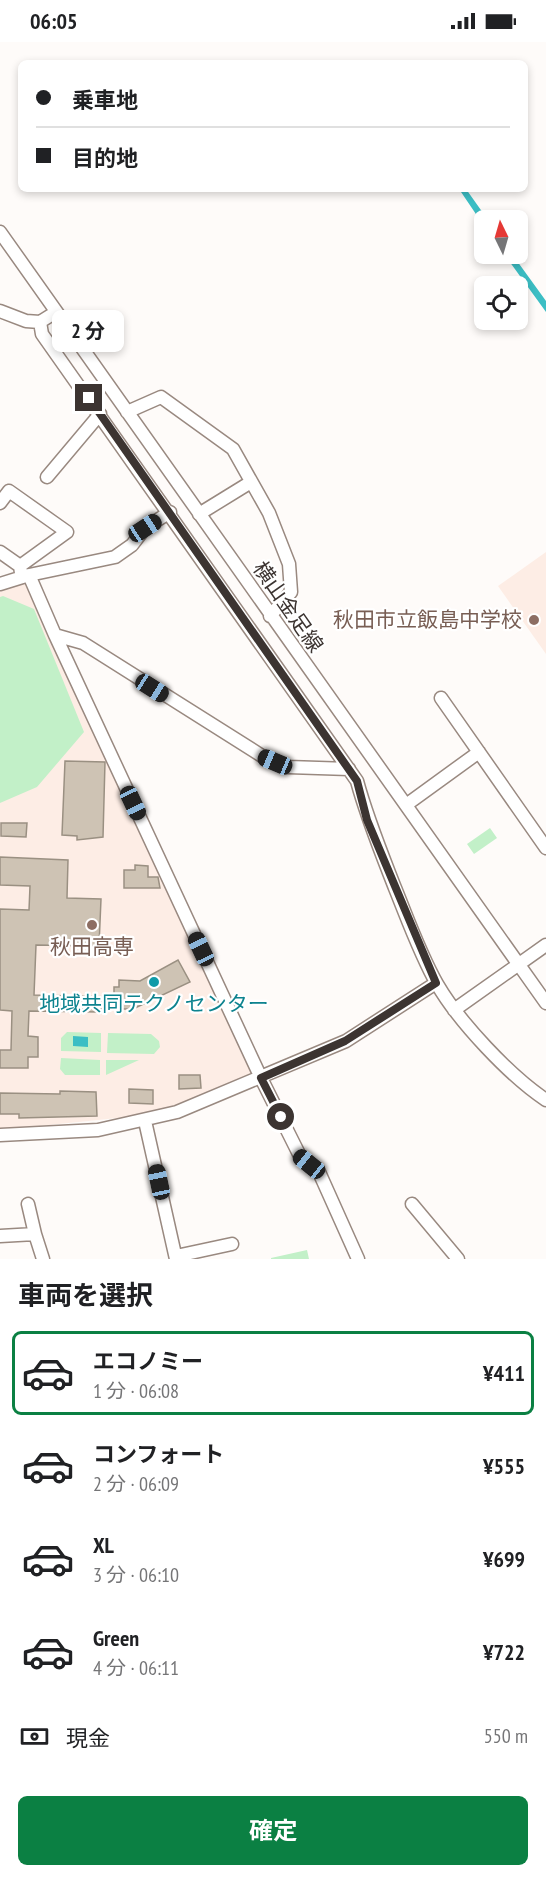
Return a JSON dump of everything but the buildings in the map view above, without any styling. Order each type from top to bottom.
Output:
[{"type":"street","name":"横山金足線","points":[[0,232],[546,1003]]},
{"type":"street","points":[[0,310],[27,321],[40,322],[56,312]]},
{"type":"street","points":[[40,322],[42,334],[170,512],[357,781],[367,820],[436,983],[454,1010],[506,1066],[546,1100]]},
{"type":"street","points":[[127,412],[161,397],[233,449],[268,513],[289,564],[291,592],[270,616]]},
{"type":"street","points":[[47,477],[100,414]]},
{"type":"street","points":[[198,513],[251,482]]},
{"type":"street","points":[[0,503],[9,491],[67,532],[24,572],[0,584]]},
{"type":"street","points":[[24,572],[115,557],[132,545],[145,528],[170,512]]},
{"type":"street","points":[[0,552],[24,572],[261,1078],[300,1156],[319,1172],[358,1259]]},
{"type":"street","points":[[55,635],[83,643],[262,756],[288,767],[349,769]]},
{"type":"street","points":[[441,698],[546,848]]},
{"type":"street","points":[[406,805],[479,752]]},
{"type":"street","points":[[454,1010],[546,945]]},
{"type":"street","points":[[0,1135],[98,1130],[146,1121],[177,1112],[345,1041],[436,983]]},
{"type":"street","points":[[146,1121],[176,1257],[232,1244]]},
{"type":"street","points":[[28,1204],[43,1259]]},
{"type":"street","points":[[412,1204],[458,1259]]},
{"type":"street","points":[[0,1236],[35,1234]]},
{"type":"shaded area","name":"秋田市立飯島中学校","points":[[546,552],[546,654],[498,586]]},
{"type":"shaded area","name":"秋田高専","points":[[26,581],[113,774],[257,1076],[147,1115],[0,1130],[0,591]]},
{"type":"green space","points":[[3,596],[34,609],[84,732],[37,787],[0,803],[0,597]]},
{"type":"green space","points":[[490,828],[497,838],[474,854],[467,844]]},
{"type":"green space","points":[[67,1032],[101,1033],[101,1052],[61,1051],[61,1038]]},
{"type":"green space","points":[[108,1033],[151,1034],[159,1041],[160,1047],[154,1054],[107,1053]]},
{"type":"green space","points":[[61,1058],[100,1060],[100,1075],[65,1075],[60,1069]]},
{"type":"green space","points":[[106,1060],[139,1060],[106,1075]]},
{"type":"green space","points":[[307,1250],[309,1259],[271,1259],[271,1258]]},
{"type":"water","points":[[461,192],[468,192],[481,210],[474,211]]},
{"type":"water","points":[[511,264],[519,264],[528,276],[520,276]]},
{"type":"water","points":[[528,276],[546,301],[546,312],[528,287]]},
{"type":"water","points":[[73,1036],[88,1037],[88,1047],[73,1046]]},
{"type":"place","name":"秋田市立飯島中学校","points":[[534,620]]},
{"type":"place","name":"秋田高専","points":[[92,925]]},
{"type":"place","name":"地域共同テクノセンター","points":[[154,982]]},
{"type":"route","points":[[89,398],[357,781],[367,820],[436,983],[345,1041],[261,1078],[281,1117]]}]
